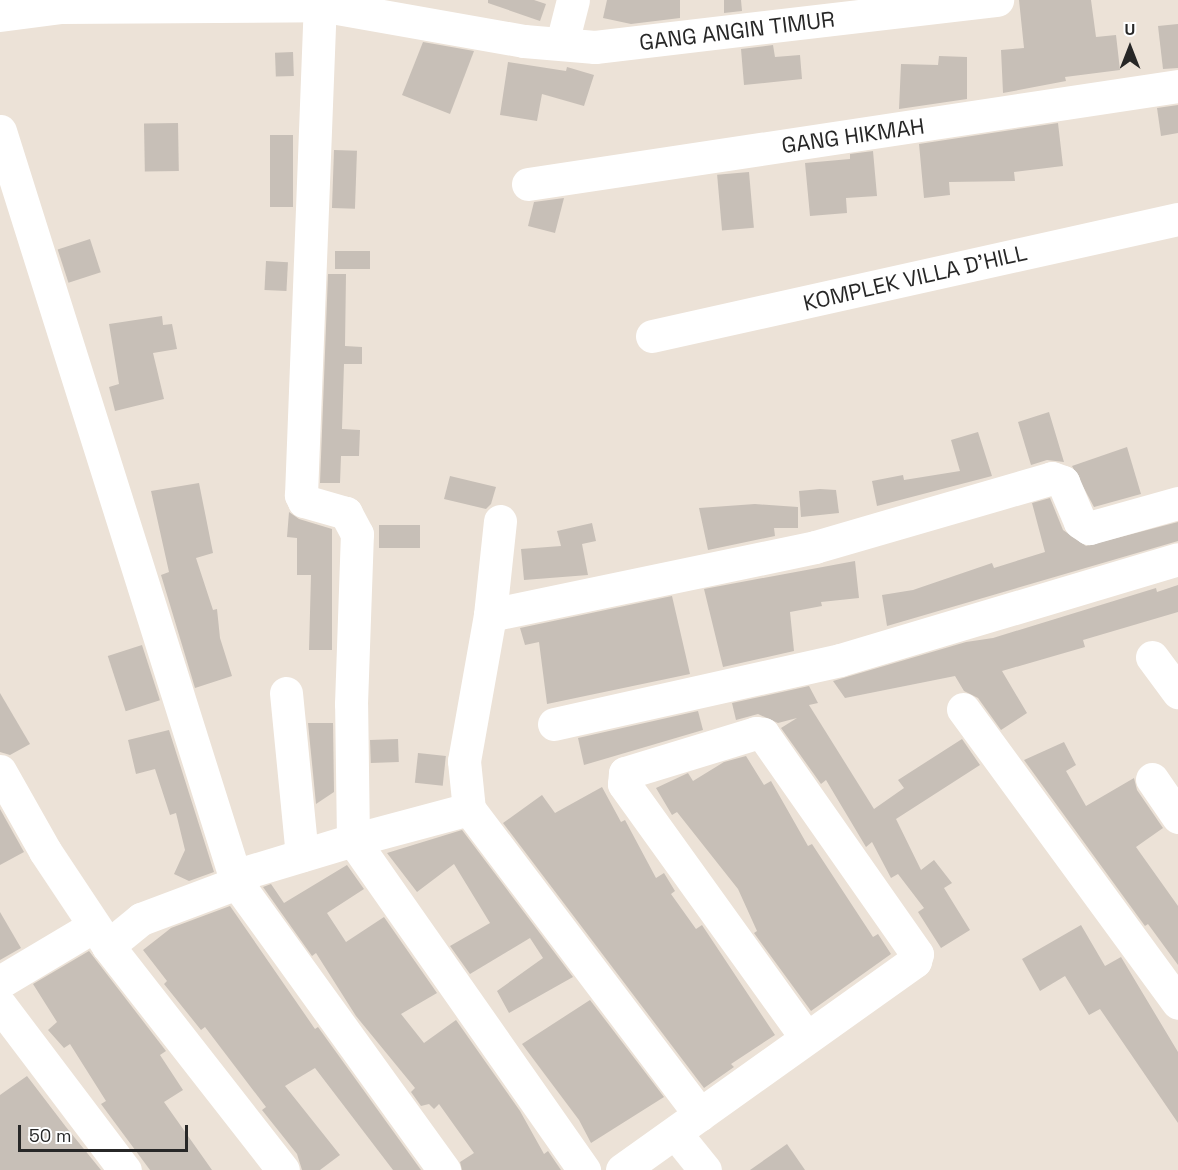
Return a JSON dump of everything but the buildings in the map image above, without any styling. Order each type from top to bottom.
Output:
[{"type":"street","points":[[562,43],[573,0]]},
{"type":"street","name":"GANG ANGIN TIMUR","points":[[0,15],[61,8],[320,2],[442,13],[524,41],[620,45],[997,0]]},
{"type":"street","points":[[320,2],[301,495],[304,501],[346,513],[357,534],[351,704],[353,840],[584,1170]]},
{"type":"street","name":"GANG HIKMAH","points":[[528,184],[1178,86]]},
{"type":"street","points":[[0,131],[235,879],[444,1170]]},
{"type":"street","name":"KOMPLEK VILLA D'HILL","points":[[652,336],[1178,219]]},
{"type":"street","points":[[490,615],[815,547],[1055,478],[1063,482],[1080,522],[1089,528],[1178,503]]},
{"type":"street","points":[[500,521],[490,615],[464,761],[469,809],[688,1124],[705,1170]]},
{"type":"street","points":[[554,724],[840,660],[1178,559]]},
{"type":"street","points":[[1152,657],[1178,692]]},
{"type":"street","points":[[286,693],[302,855]]},
{"type":"street","points":[[963,709],[1178,1003]]},
{"type":"street","points":[[622,1170],[915,961],[914,950],[763,734],[756,733],[625,773],[624,784],[806,1037]]},
{"type":"street","points":[[0,771],[45,851],[101,936],[283,1170]]},
{"type":"street","points":[[1152,779],[1178,817]]},
{"type":"street","points":[[0,982],[235,879],[302,855],[469,809]]},
{"type":"street","points":[[0,1005],[26,1035],[125,1170]]}]
